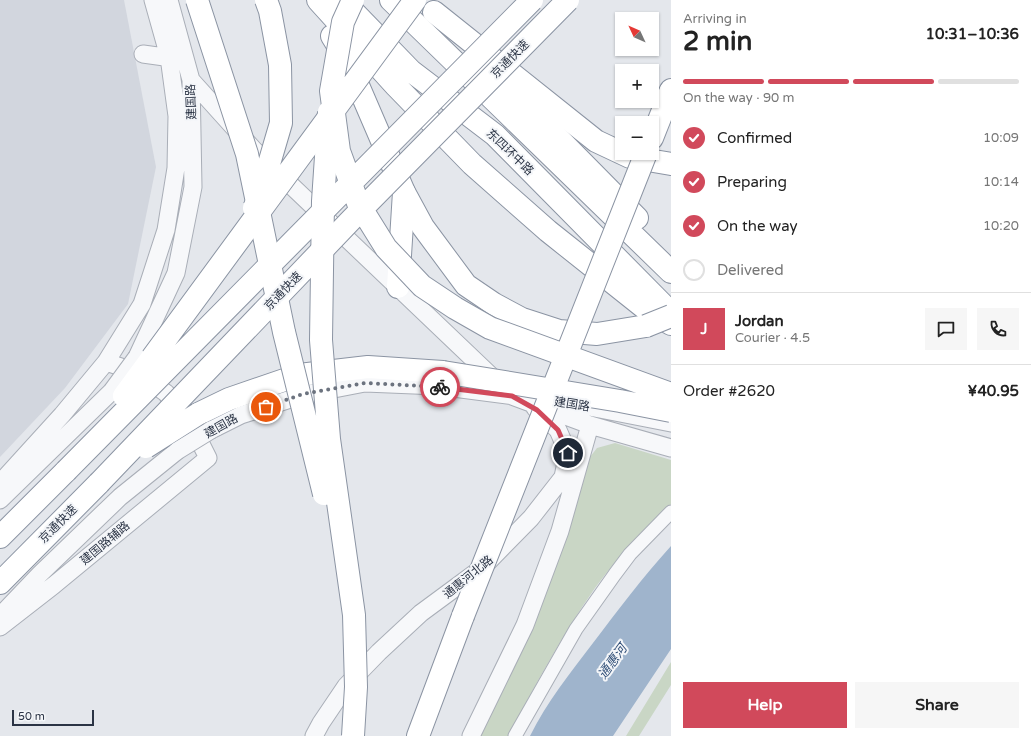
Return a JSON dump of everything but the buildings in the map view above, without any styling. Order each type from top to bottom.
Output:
[{"type":"highway","points":[[197,0],[247,154],[284,332],[354,615]]},
{"type":"highway","points":[[222,265],[259,198],[281,123],[280,65],[270,11],[266,0]]},
{"type":"highway","points":[[311,0],[348,62],[404,192],[423,227],[466,285],[494,304],[522,319],[559,331],[597,334],[646,326],[671,314]]},
{"type":"highway","points":[[318,0],[396,86],[472,164],[548,231],[646,309],[671,324]]},
{"type":"highway","name":"东四环中路","points":[[342,0],[411,71],[495,135],[671,314]]},
{"type":"highway","points":[[352,0],[343,22],[331,91],[323,201],[321,340],[329,439],[354,615],[356,687],[353,736]]},
{"type":"highway","name":"东四环中路","points":[[391,0],[671,272]]},
{"type":"highway","points":[[66,472],[222,265],[415,0]]},
{"type":"highway","points":[[0,537],[532,0]]},
{"type":"highway","name":"京通快速","points":[[0,583],[99,483],[351,220],[568,0]]},
{"type":"highway","points":[[427,6],[596,141],[630,157],[671,164]]},
{"type":"highway","points":[[427,6],[671,254]]},
{"type":"highway","points":[[331,91],[339,151],[358,203],[386,248],[422,286],[455,308],[490,328],[671,394]]},
{"type":"highway","points":[[659,121],[671,91]]},
{"type":"highway","points":[[418,736],[643,160]]},
{"type":"highway","points":[[398,287],[404,192]]},
{"type":"highway","points":[[99,483],[163,435],[205,422],[229,398],[299,375],[368,367],[443,372],[620,401],[671,412]]},
{"type":"street","points":[[0,483],[62,415],[106,362],[142,304],[166,230],[176,168],[177,116],[168,57],[153,0]]},
{"type":"street","name":"建国路","points":[[0,500],[112,392],[137,357],[176,273],[193,187],[191,80],[169,0]]},
{"type":"street","points":[[143,54],[185,60]]},
{"type":"street","points":[[191,80],[255,151],[512,396],[590,426],[671,448]]},
{"type":"street","name":"建国路辅路","points":[[0,626],[54,585],[208,458],[192,426],[166,393],[136,372],[106,362]]},
{"type":"street","name":"建国路","points":[[0,616],[40,574],[120,497],[177,451],[205,422],[241,415],[303,394],[365,383],[438,386],[572,403],[671,423]]},
{"type":"street","name":"通惠河北路","points":[[314,736],[346,686],[379,652],[421,613],[482,568],[531,518],[563,477],[568,453],[558,430],[537,410],[512,396]]},
{"type":"street","points":[[471,736],[528,618],[560,532],[590,426]]},
{"type":"street","points":[[515,736],[576,630],[630,554],[671,512]]},
{"type":"shaded area","points":[[0,0],[124,0],[156,167],[128,304],[65,388],[0,457]]},
{"type":"green space","points":[[615,443],[671,460],[671,504],[622,555],[595,588],[560,642],[508,736],[479,736],[520,652],[583,466],[597,448]]},
{"type":"green space","points":[[671,662],[671,685],[639,736],[626,736]]},
{"type":"water","name":"通惠河","points":[[671,546],[671,649],[613,736],[530,736],[544,711],[567,677],[631,594]]},
{"type":"way so far","points":[[266,407],[303,394],[365,383],[440,387]]},
{"type":"route","points":[[440,387],[512,396],[537,410],[558,430],[568,453]]}]
